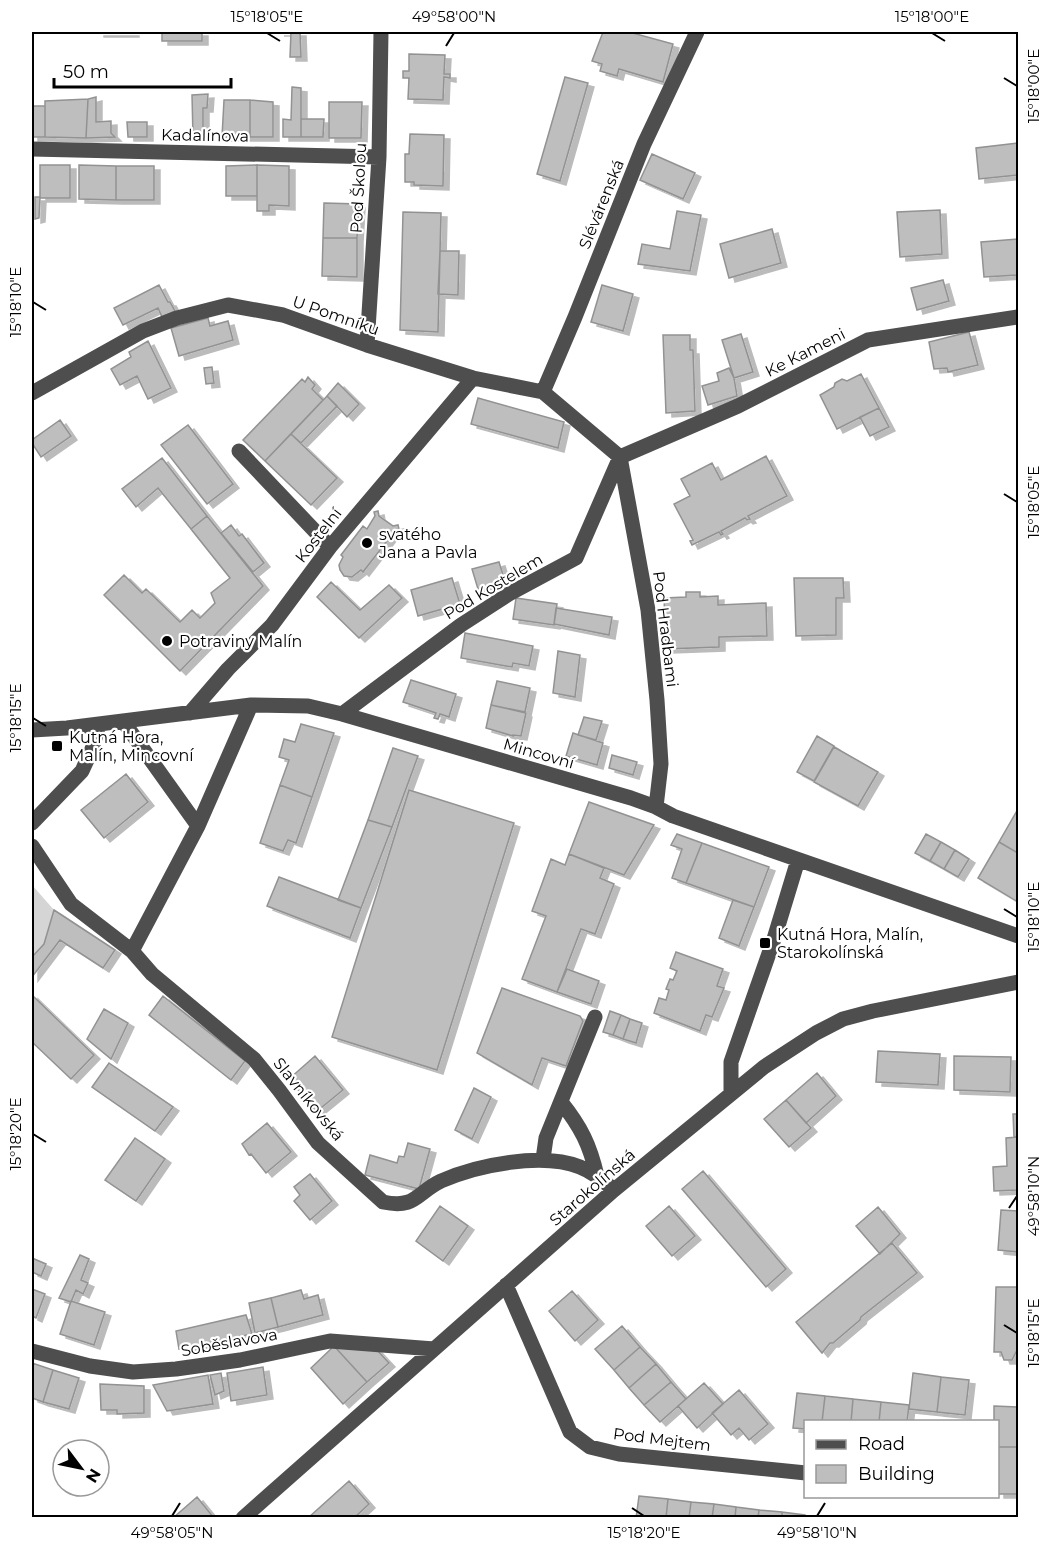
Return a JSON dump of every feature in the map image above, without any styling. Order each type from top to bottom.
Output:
[{"type":"street","name":"Pod Školou","points":[[367,345],[379,157],[381,32]]},
{"type":"street","name":"Slévárenská","points":[[543,392],[576,317],[644,144],[697,32]]},
{"type":"street","name":"Kadalínova","points":[[32,149],[379,157]]},
{"type":"street","name":"U Pomníku","points":[[32,393],[143,331],[177,318],[228,305],[283,315],[367,345],[473,378],[543,392],[620,457]]},
{"type":"street","name":"Ke Kameni","points":[[620,457],[738,406],[868,340],[1018,317]]},
{"type":"street","name":"Kostelní","points":[[190,713],[228,669],[272,626],[330,546],[473,378]]},
{"type":"street","points":[[239,451],[330,546]]},
{"type":"street","name":"Pod Kostelem","points":[[342,714],[460,625],[509,594],[576,558],[620,457]]},
{"type":"street","name":"Pod Hradbami","points":[[620,457],[648,610],[661,764],[656,807]]},
{"type":"street","points":[[132,951],[198,826],[251,705]]},
{"type":"street","name":"Mincovní","points":[[32,730],[251,705],[308,706],[656,807],[673,816],[1018,936]]},
{"type":"street","points":[[123,721],[198,826]]},
{"type":"street","points":[[32,824],[82,771],[92,749],[99,724]]},
{"type":"street","name":"Slavníkovská","points":[[32,846],[71,904],[132,951],[152,975],[254,1059],[318,1143],[383,1202],[397,1205],[415,1200],[439,1182],[470,1170],[543,1159],[580,1167],[597,1176],[614,1190]]},
{"type":"street","points":[[731,1093],[731,1062],[774,939],[798,860]]},
{"type":"street","name":"Starokolínská","points":[[243,1518],[614,1190],[731,1093],[790,1050],[843,1019],[1018,982]]},
{"type":"street","points":[[543,1159],[546,1138],[596,1017]]},
{"type":"street","points":[[561,1102],[577,1122],[587,1141],[597,1176]]},
{"type":"street","name":"Pod Mejtem","points":[[506,1285],[570,1432],[590,1447],[619,1454],[804,1473]]},
{"type":"street","name":"Soběslavova","points":[[32,1351],[90,1366],[133,1372],[177,1369],[230,1361],[330,1341],[434,1349]]},
{"type":"shaded area","points":[[32,885],[54,910],[44,944],[32,957]]},
{"type":"building","points":[[133,32],[133,33],[98,33]]},
{"type":"building","points":[[162,32],[202,32],[202,41],[162,41]]},
{"type":"building","points":[[291,32],[300,32],[301,57],[290,57]]},
{"type":"building","points":[[603,32],[629,32],[673,44],[663,82],[619,69],[617,76],[600,71],[602,64],[592,61]]},
{"type":"building","points":[[409,54],[445,55],[444,74],[450,74],[450,78],[444,77],[443,100],[408,99],[409,78],[403,78],[403,71],[409,71]]},
{"type":"building","points":[[565,77],[588,83],[560,181],[537,174]]},
{"type":"building","points":[[292,87],[301,88],[301,137],[283,137],[283,119],[291,120]]},
{"type":"building","points":[[208,94],[207,108],[203,108],[203,137],[193,137],[192,95]]},
{"type":"building","points":[[96,97],[96,122],[111,121],[111,133],[115,137],[86,138],[88,99]]},
{"type":"building","points":[[88,99],[86,138],[45,137],[45,101]]},
{"type":"building","points":[[224,100],[250,100],[250,137],[222,137]]},
{"type":"building","points":[[250,100],[273,102],[273,137],[250,137]]},
{"type":"building","points":[[329,102],[362,102],[361,138],[329,138]]},
{"type":"building","points":[[32,106],[45,106],[45,137],[32,137]]},
{"type":"building","points":[[301,119],[324,119],[323,137],[301,137]]},
{"type":"building","points":[[127,122],[147,122],[147,137],[128,137]]},
{"type":"building","points":[[410,134],[444,135],[443,186],[414,185],[414,182],[405,182],[405,154],[409,154]]},
{"type":"building","points":[[1018,143],[1018,175],[979,179],[976,148]]},
{"type":"building","points":[[652,154],[695,173],[683,199],[640,180]]},
{"type":"building","points":[[40,165],[70,165],[70,198],[40,198],[39,218],[35,219],[35,197],[40,197]]},
{"type":"building","points":[[79,165],[116,166],[116,200],[79,199]]},
{"type":"building","points":[[257,165],[257,196],[226,196],[226,166]]},
{"type":"building","points":[[257,165],[289,166],[289,206],[269,205],[269,211],[257,211]]},
{"type":"building","points":[[116,166],[154,166],[154,200],[116,200]]},
{"type":"building","points":[[324,203],[359,204],[357,238],[323,238]]},
{"type":"building","points":[[940,210],[942,254],[900,257],[897,212]]},
{"type":"building","points":[[677,211],[701,215],[690,271],[638,264],[642,244],[670,249]]},
{"type":"building","points":[[403,212],[441,213],[438,332],[400,330]]},
{"type":"building","points":[[772,229],[781,263],[729,278],[720,244]]},
{"type":"building","points":[[323,238],[357,238],[357,277],[322,276]]},
{"type":"building","points":[[1018,239],[1018,275],[984,277],[981,242]]},
{"type":"building","points":[[440,251],[459,251],[458,295],[438,294]]},
{"type":"building","points":[[943,280],[949,301],[917,310],[911,288]]},
{"type":"building","points":[[159,285],[175,311],[162,317],[158,308],[123,325],[114,308]]},
{"type":"building","points":[[602,285],[633,294],[623,331],[591,322]]},
{"type":"building","points":[[208,318],[210,326],[228,321],[233,340],[179,356],[171,328]]},
{"type":"building","points":[[969,332],[978,365],[948,372],[947,368],[934,369],[929,342]]},
{"type":"building","points":[[741,334],[753,372],[734,378],[722,340]]},
{"type":"building","points":[[663,335],[690,335],[690,350],[693,350],[695,411],[666,413]]},
{"type":"building","points":[[148,341],[171,388],[148,399],[137,376],[120,385],[111,369],[131,357],[129,352]]},
{"type":"building","points":[[212,367],[214,383],[206,384],[204,368]]},
{"type":"building","points":[[729,368],[734,378],[737,396],[708,405],[702,386],[719,381],[717,373]]},
{"type":"building","points":[[861,374],[879,408],[837,429],[820,395],[842,379],[847,381]]},
{"type":"building","points":[[308,377],[315,385],[312,389],[323,400],[265,461],[243,440],[302,379],[305,382]]},
{"type":"building","points":[[338,383],[359,404],[347,417],[327,396]]},
{"type":"building","points":[[327,396],[337,406],[301,443],[291,434]]},
{"type":"building","points":[[478,398],[564,422],[558,448],[471,424]]},
{"type":"building","points":[[879,408],[889,427],[870,436],[860,417]]},
{"type":"building","points":[[60,420],[71,436],[41,457],[32,440]]},
{"type":"building","points":[[188,425],[233,484],[207,504],[161,445]]},
{"type":"building","points":[[291,434],[337,478],[311,505],[265,461]]},
{"type":"building","points":[[766,456],[787,496],[748,516],[750,519],[745,518],[721,531],[723,534],[719,532],[692,545],[690,541],[693,540],[674,504],[690,496],[681,479],[712,463],[721,480]]},
{"type":"building","points":[[162,458],[207,516],[191,529],[158,488],[136,507],[122,489]]},
{"type":"building","name":"svatého Jana a Pavla","points":[[378,511],[379,516],[393,526],[398,525],[399,529],[394,532],[363,572],[361,570],[352,577],[344,576],[339,565],[343,557],[341,555],[363,526],[367,529],[375,516],[374,512]]},
{"type":"building","points":[[207,516],[263,586],[180,671],[104,595],[124,575],[142,593],[146,589],[180,622],[192,610],[200,618],[215,603],[211,593],[230,578],[191,529]]},
{"type":"building","points":[[231,525],[239,536],[242,534],[264,563],[253,572],[221,533]]},
{"type":"building","points":[[499,562],[505,581],[478,589],[472,569]]},
{"type":"building","points":[[452,578],[460,604],[418,616],[411,590]]},
{"type":"building","points":[[794,578],[843,578],[844,598],[836,598],[836,635],[796,636]]},
{"type":"building","points":[[331,582],[360,610],[389,585],[402,598],[359,638],[317,597]]},
{"type":"building","points":[[686,592],[700,592],[700,597],[718,596],[718,605],[766,603],[767,636],[719,637],[719,647],[666,649],[664,598],[686,597]]},
{"type":"building","points":[[516,598],[557,604],[554,625],[513,619]]},
{"type":"building","points":[[556,608],[612,617],[609,635],[554,624]]},
{"type":"building","points":[[465,633],[533,646],[529,666],[513,663],[512,667],[461,658]]},
{"type":"building","points":[[558,651],[580,655],[575,697],[553,693]]},
{"type":"building","points":[[411,680],[456,694],[449,717],[440,714],[438,719],[434,718],[436,713],[403,702]]},
{"type":"building","points":[[497,681],[530,688],[525,712],[491,705]]},
{"type":"building","points":[[491,705],[526,713],[521,736],[486,728]]},
{"type":"building","points":[[584,717],[602,721],[596,740],[578,735]]},
{"type":"building","points":[[301,724],[334,733],[312,797],[280,785],[289,760],[279,757],[284,739],[295,742]]},
{"type":"building","points":[[573,733],[603,743],[597,765],[566,756]]},
{"type":"building","points":[[817,736],[834,746],[814,781],[797,772]]},
{"type":"building","points":[[834,747],[878,772],[858,806],[814,782]]},
{"type":"building","points":[[393,748],[418,756],[392,827],[368,820]]},
{"type":"building","points":[[612,755],[637,762],[633,775],[609,768]]},
{"type":"building","points":[[126,774],[148,802],[104,838],[81,810]]},
{"type":"building","points":[[280,785],[312,797],[296,843],[288,840],[283,851],[260,843]]},
{"type":"building","points":[[409,790],[514,823],[437,1070],[332,1037]]},
{"type":"building","points":[[589,802],[654,825],[624,875],[569,854]]},
{"type":"building","points":[[1018,809],[1018,853],[999,842]]},
{"type":"building","points":[[368,820],[392,827],[361,908],[338,900]]},
{"type":"building","points":[[677,834],[702,843],[686,883],[672,878],[682,849],[671,845]]},
{"type":"building","points":[[926,834],[941,842],[930,861],[915,853]]},
{"type":"building","points":[[941,842],[955,850],[944,869],[930,861]]},
{"type":"building","points":[[999,842],[1018,853],[1018,902],[978,878]]},
{"type":"building","points":[[702,843],[769,867],[754,907],[686,883]]},
{"type":"building","points":[[955,850],[969,859],[958,877],[944,869]]},
{"type":"building","points":[[569,854],[604,868],[600,878],[614,884],[595,934],[581,929],[557,992],[522,979],[546,916],[532,911],[551,859],[565,865]]},
{"type":"building","points":[[279,877],[361,908],[350,938],[267,906]]},
{"type":"building","points":[[733,900],[754,907],[739,946],[719,938]]},
{"type":"building","points":[[54,910],[115,950],[103,968],[60,940],[32,977],[32,957],[44,944]]},
{"type":"building","points":[[676,952],[723,969],[717,986],[724,988],[712,1017],[706,1015],[700,1031],[654,1013],[659,998],[666,1000],[669,990],[666,989],[670,979],[673,980],[677,971],[670,968]]},
{"type":"building","points":[[567,969],[599,981],[591,1004],[557,992]]},
{"type":"building","points":[[502,988],[580,1016],[583,1021],[566,1066],[542,1058],[532,1085],[477,1053]]},
{"type":"building","points":[[32,995],[94,1055],[71,1079],[32,1042]]},
{"type":"building","points":[[163,996],[245,1061],[231,1080],[149,1015]]},
{"type":"building","points":[[104,1009],[128,1023],[111,1059],[87,1039]]},
{"type":"building","points":[[610,1011],[621,1015],[613,1035],[603,1032]]},
{"type":"building","points":[[621,1015],[630,1019],[623,1039],[613,1035]]},
{"type":"building","points":[[630,1019],[642,1023],[636,1043],[623,1039]]},
{"type":"building","points":[[878,1051],[940,1054],[938,1085],[876,1082]]},
{"type":"building","points":[[315,1056],[343,1090],[316,1112],[289,1079]]},
{"type":"building","points":[[954,1056],[1011,1057],[1010,1092],[954,1090]]},
{"type":"building","points":[[109,1063],[173,1107],[155,1131],[92,1087]]},
{"type":"building","points":[[817,1073],[836,1096],[806,1123],[786,1100]]},
{"type":"building","points":[[474,1088],[491,1097],[472,1139],[455,1130]]},
{"type":"building","points":[[786,1100],[811,1128],[789,1147],[764,1119]]},
{"type":"building","points":[[1013,1114],[1018,1114],[1018,1136],[1014,1137]]},
{"type":"building","points":[[267,1123],[291,1152],[266,1173],[242,1144]]},
{"type":"building","points":[[1018,1137],[1018,1190],[994,1191],[993,1167],[1007,1166],[1006,1138]]},
{"type":"building","points":[[135,1138],[165,1159],[136,1201],[105,1180]]},
{"type":"building","points":[[408,1143],[430,1149],[419,1189],[365,1175],[370,1155],[397,1163],[399,1156],[404,1157]]},
{"type":"building","points":[[703,1171],[786,1269],[766,1287],[682,1189]]},
{"type":"building","points":[[310,1174],[332,1201],[310,1220],[294,1201],[300,1195],[294,1187]]},
{"type":"building","points":[[440,1206],[468,1226],[443,1261],[416,1241]]},
{"type":"building","points":[[669,1206],[695,1236],[672,1256],[646,1226]]},
{"type":"building","points":[[878,1207],[900,1234],[880,1254],[856,1226]]},
{"type":"building","points":[[1001,1210],[1018,1211],[1018,1252],[998,1250]]},
{"type":"building","points":[[892,1243],[917,1273],[861,1317],[833,1343],[830,1343],[822,1353],[796,1322]]},
{"type":"building","points":[[80,1255],[89,1259],[81,1280],[88,1283],[83,1294],[76,1290],[71,1302],[59,1298]]},
{"type":"building","points":[[32,1258],[46,1264],[41,1276],[32,1272]]},
{"type":"building","points":[[996,1287],[1018,1287],[1018,1352],[1012,1360],[1004,1360],[1001,1352],[994,1352]]},
{"type":"building","points":[[32,1289],[45,1294],[36,1318],[32,1316]]},
{"type":"building","points":[[301,1290],[304,1299],[318,1295],[323,1315],[278,1327],[271,1298]]},
{"type":"building","points":[[572,1291],[598,1320],[575,1341],[549,1311]]},
{"type":"building","points":[[271,1298],[278,1327],[255,1333],[249,1303]]},
{"type":"building","points":[[71,1301],[105,1312],[94,1345],[60,1334]]},
{"type":"building","points":[[246,1315],[252,1334],[179,1349],[176,1331]]},
{"type":"building","points":[[622,1326],[640,1347],[614,1370],[595,1349]]},
{"type":"building","points":[[334,1346],[376,1349],[389,1363],[367,1382]]},
{"type":"building","points":[[334,1346],[367,1382],[343,1404],[311,1368]]},
{"type":"building","points":[[640,1347],[656,1364],[629,1388],[614,1370]]},
{"type":"building","points":[[32,1363],[53,1370],[43,1402],[32,1398]]},
{"type":"building","points":[[656,1364],[671,1382],[644,1405],[629,1388]]},
{"type":"building","points":[[263,1367],[267,1395],[231,1401],[227,1373]]},
{"type":"building","points":[[53,1370],[79,1378],[69,1409],[43,1402]]},
{"type":"building","points":[[221,1373],[224,1391],[215,1395],[210,1375]]},
{"type":"building","points":[[913,1373],[941,1377],[937,1412],[909,1409]]},
{"type":"building","points":[[208,1375],[213,1404],[167,1411],[153,1385]]},
{"type":"building","points":[[941,1377],[969,1380],[965,1415],[937,1412]]},
{"type":"building","points":[[671,1382],[686,1399],[660,1422],[644,1405]]},
{"type":"building","points":[[704,1383],[723,1404],[697,1428],[678,1406]]},
{"type":"building","points":[[100,1384],[144,1386],[144,1413],[117,1414],[117,1410],[101,1410]]},
{"type":"building","points":[[739,1390],[768,1424],[749,1440],[739,1428],[731,1435],[712,1413]]},
{"type":"building","points":[[797,1393],[825,1396],[822,1420],[804,1420],[804,1429],[793,1428]]},
{"type":"building","points":[[825,1396],[853,1399],[851,1420],[822,1420]]},
{"type":"building","points":[[853,1399],[881,1402],[879,1420],[851,1420]]},
{"type":"building","points":[[881,1402],[909,1405],[907,1420],[879,1420]]},
{"type":"building","points":[[994,1406],[1018,1407],[1018,1447],[999,1447],[999,1420],[994,1420]]},
{"type":"building","points":[[999,1447],[1018,1447],[1018,1494],[999,1494]]},
{"type":"building","points":[[349,1481],[369,1504],[354,1518],[308,1518]]},
{"type":"building","points":[[639,1496],[668,1499],[666,1518],[636,1518]]},
{"type":"building","points":[[197,1497],[214,1518],[173,1518]]},
{"type":"building","points":[[668,1499],[691,1502],[689,1518],[666,1518]]},
{"type":"building","points":[[691,1502],[714,1504],[712,1518],[689,1518]]},
{"type":"building","points":[[714,1504],[736,1507],[735,1518],[712,1518]]},
{"type":"building","points":[[736,1507],[759,1510],[758,1518],[735,1518]]},
{"type":"building","points":[[759,1510],[782,1512],[782,1518],[758,1518]]},
{"type":"building","points":[[782,1512],[805,1515],[805,1518],[782,1518]]},
{"type":"place","name":"svatého Jana a Pavla","points":[[367,543]]},
{"type":"place","name":"Potraviny Malín","points":[[167,641]]},
{"type":"place","name":"Kutná Hora, Malín, Mincovní","points":[[57,746]]},
{"type":"place","name":"Kutná Hora, Malín, Starokolínská","points":[[765,943]]}]
